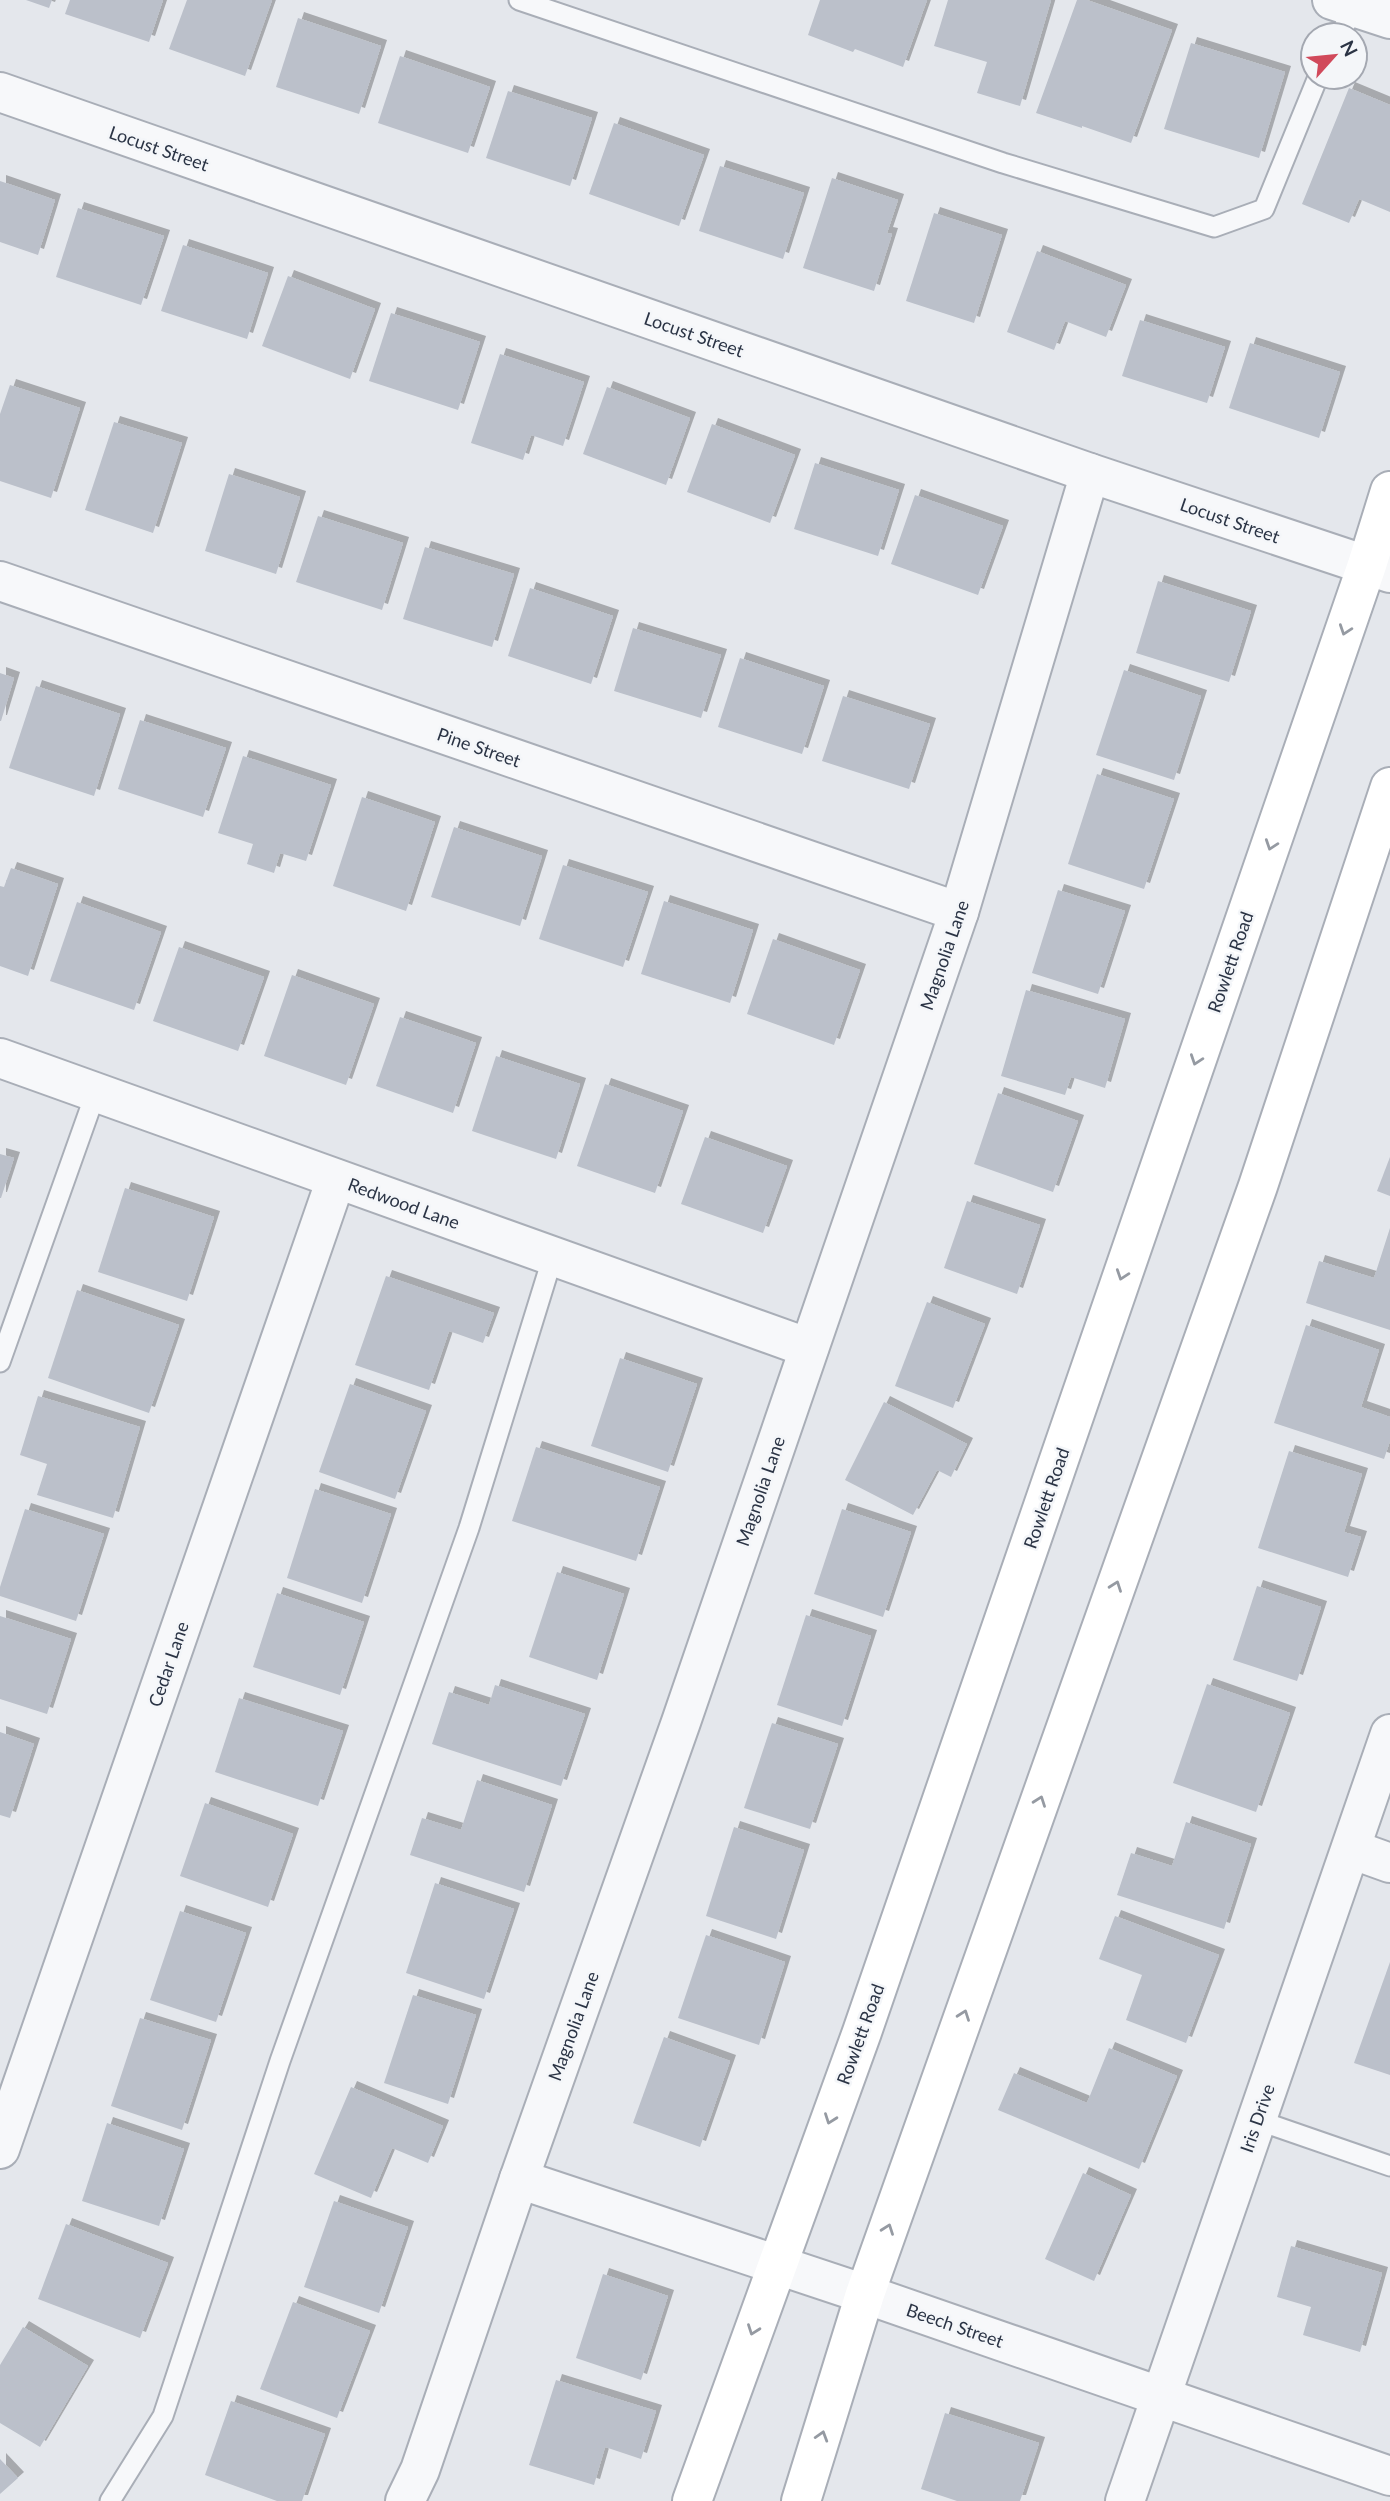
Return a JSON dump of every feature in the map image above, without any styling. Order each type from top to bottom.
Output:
[{"type":"main road","name":"Rowlett Road","points":[[692,2501],[862,2032],[1378,569],[1390,491]]},
{"type":"main road","points":[[802,2501],[865,2294],[1258,1186],[1390,787]]},
{"type":"street","points":[[1342,14],[1390,19]]},
{"type":"street","name":"Locust Street","points":[[0,92],[1090,473],[1378,569]]},
{"type":"street","name":"Magnolia Lane","points":[[405,2501],[420,2470],[519,2179],[681,1722],[959,912],[1090,473]]},
{"type":"street","name":"Pine Street","points":[[0,581],[959,912]]},
{"type":"street","name":"Redwood Lane","points":[[0,1058],[809,1348]]},
{"type":"street","name":"Cedar Lane","points":[[0,2149],[336,1179]]},
{"type":"street","name":"Iris Drive","points":[[1125,2501],[1390,1734]]},
{"type":"street","points":[[1351,1849],[1390,1863]]},
{"type":"street","name":"Beech Street","points":[[519,2179],[865,2294],[1390,2476]]},
{"type":"lane","points":[[519,0],[1003,163],[1214,227],[1264,209],[1312,91]]},
{"type":"lane","points":[[0,1362],[96,1092]]},
{"type":"lane","points":[[110,2501],[163,2416],[280,2062],[469,1528],[553,1256]]},
{"type":"lane","points":[[1256,2120],[1390,2166]]},
{"type":"building","points":[[26,0],[52,0],[49,8]]},
{"type":"building","points":[[70,0],[163,0],[149,42],[65,14]]},
{"type":"building","points":[[187,0],[272,0],[245,76],[169,49]]},
{"type":"building","points":[[820,0],[927,0],[903,67],[808,35]]},
{"type":"building","points":[[948,0],[1051,0],[1020,106],[977,93],[987,62],[934,46]]},
{"type":"building","points":[[1077,0],[1087,0],[1172,30],[1131,143],[1036,113]]},
{"type":"building","points":[[298,18],[381,46],[359,114],[276,87]]},
{"type":"building","points":[[1191,43],[1285,72],[1259,158],[1164,129]]},
{"type":"building","points":[[400,56],[490,87],[468,153],[378,123]]},
{"type":"building","points":[[508,91],[592,118],[570,186],[486,158]]},
{"type":"building","points":[[1348,91],[1356,91],[1390,105],[1390,212],[1359,199],[1349,223],[1302,204]]},
{"type":"building","points":[[614,123],[704,155],[679,226],[589,194]]},
{"type":"building","points":[[720,166],[804,193],[783,259],[699,231]]},
{"type":"building","points":[[832,178],[898,200],[887,233],[892,234],[874,291],[803,268]]},
{"type":"building","points":[[0,181],[55,200],[38,255],[0,242]]},
{"type":"building","points":[[78,208],[164,236],[141,305],[56,277]]},
{"type":"building","points":[[934,213],[1002,235],[974,323],[906,301]]},
{"type":"building","points":[[183,245],[268,273],[247,339],[161,311]]},
{"type":"building","points":[[1037,251],[1126,285],[1106,337],[1065,321],[1054,350],[1007,332]]},
{"type":"building","points":[[288,276],[375,309],[350,379],[262,346]]},
{"type":"building","points":[[391,313],[480,342],[458,410],[369,381]]},
{"type":"building","points":[[1140,320],[1225,347],[1207,403],[1122,376]]},
{"type":"building","points":[[1250,343],[1340,372],[1319,438],[1229,408]]},
{"type":"building","points":[[500,354],[584,382],[563,446],[531,435],[523,460],[471,443]]},
{"type":"building","points":[[10,385],[80,408],[51,498],[0,481],[0,414]]},
{"type":"building","points":[[607,387],[690,418],[666,485],[583,454]]},
{"type":"building","points":[[114,422],[182,443],[153,533],[85,510]]},
{"type":"building","points":[[712,424],[795,455],[770,523],[687,492]]},
{"type":"building","points":[[815,463],[899,490],[878,556],[794,529]]},
{"type":"building","points":[[229,474],[300,497],[276,574],[205,551]]},
{"type":"building","points":[[915,495],[1003,526],[978,595],[891,564]]},
{"type":"building","points":[[318,516],[403,543],[382,610],[296,582]]},
{"type":"building","points":[[425,547],[514,574],[492,647],[403,619]]},
{"type":"building","points":[[1158,581],[1251,611],[1229,682],[1136,653]]},
{"type":"building","points":[[530,588],[613,616],[591,684],[508,656]]},
{"type":"building","points":[[633,628],[721,655],[701,718],[614,691]]},
{"type":"building","points":[[740,658],[824,686],[802,754],[718,727]]},
{"type":"building","points":[[1124,670],[1201,696],[1174,780],[1096,755]]},
{"type":"building","points":[[0,673],[14,678],[1,721],[0,721]]},
{"type":"building","points":[[36,686],[120,714],[94,796],[9,768]]},
{"type":"building","points":[[843,696],[930,724],[909,789],[822,761]]},
{"type":"building","points":[[140,720],[226,748],[203,817],[118,789]]},
{"type":"building","points":[[243,756],[331,785],[306,861],[280,853],[274,873],[247,864],[253,844],[218,833]]},
{"type":"building","points":[[1097,774],[1174,799],[1144,889],[1068,864]]},
{"type":"building","points":[[362,797],[435,822],[406,911],[333,886]]},
{"type":"building","points":[[454,827],[542,856],[520,926],[431,897]]},
{"type":"building","points":[[563,865],[648,892],[623,967],[539,939]]},
{"type":"building","points":[[11,868],[58,884],[28,976],[0,966],[0,886],[4,887]]},
{"type":"building","points":[[1058,890],[1125,911],[1098,994],[1032,973]]},
{"type":"building","points":[[664,901],[753,930],[730,1003],[641,974]]},
{"type":"building","points":[[77,902],[161,932],[134,1010],[50,981]]},
{"type":"building","points":[[773,939],[860,970],[834,1045],[747,1014]]},
{"type":"building","points":[[179,947],[264,977],[238,1051],[153,1021]]},
{"type":"building","points":[[292,975],[374,1004],[346,1085],[264,1056]]},
{"type":"building","points":[[1026,990],[1125,1019],[1105,1088],[1071,1077],[1065,1095],[1001,1076]]},
{"type":"building","points":[[400,1017],[476,1043],[453,1113],[376,1086]]},
{"type":"building","points":[[496,1056],[580,1084],[556,1159],[472,1131]]},
{"type":"building","points":[[605,1084],[683,1111],[655,1193],[577,1166]]},
{"type":"building","points":[[998,1093],[1078,1121],[1053,1192],[974,1164]]},
{"type":"building","points":[[705,1137],[787,1166],[763,1233],[681,1204]]},
{"type":"building","points":[[0,1154],[14,1158],[1,1198],[0,1198]]},
{"type":"building","points":[[1390,1157],[1390,1196],[1377,1191]]},
{"type":"building","points":[[125,1188],[214,1217],[187,1301],[98,1272]]},
{"type":"building","points":[[967,1201],[1040,1225],[1017,1294],[944,1268]]},
{"type":"building","points":[[1390,1228],[1390,1330],[1306,1303],[1319,1261],[1374,1278]]},
{"type":"building","points":[[386,1276],[494,1313],[483,1343],[449,1331],[429,1390],[355,1365]]},
{"type":"building","points":[[77,1290],[179,1325],[149,1413],[48,1378]]},
{"type":"building","points":[[927,1302],[985,1324],[953,1408],[895,1386]]},
{"type":"building","points":[[1306,1325],[1379,1350],[1361,1407],[1390,1417],[1390,1441],[1384,1459],[1274,1423]]},
{"type":"building","points":[[620,1358],[697,1384],[668,1472],[591,1446]]},
{"type":"building","points":[[350,1384],[426,1411],[395,1499],[319,1472]]},
{"type":"building","points":[[38,1396],[140,1427],[113,1518],[37,1495],[47,1464],[20,1455]]},
{"type":"building","points":[[884,1402],[967,1444],[951,1477],[937,1470],[913,1515],[845,1480]]},
{"type":"building","points":[[536,1447],[660,1487],[636,1561],[512,1521]]},
{"type":"building","points":[[1289,1451],[1362,1474],[1344,1532],[1361,1537],[1348,1577],[1258,1548]]},
{"type":"building","points":[[315,1489],[391,1514],[362,1603],[287,1578]]},
{"type":"building","points":[[25,1509],[104,1534],[76,1621],[0,1596],[0,1587]]},
{"type":"building","points":[[842,1509],[911,1532],[883,1617],[814,1594]]},
{"type":"building","points":[[557,1572],[624,1594],[597,1680],[529,1657]]},
{"type":"building","points":[[1257,1586],[1321,1607],[1297,1681],[1233,1660]]},
{"type":"building","points":[[277,1593],[364,1622],[340,1695],[253,1667]]},
{"type":"building","points":[[806,1615],[871,1636],[842,1726],[777,1705]]},
{"type":"building","points":[[0,1616],[71,1639],[47,1714],[0,1699]]},
{"type":"building","points":[[1207,1684],[1290,1713],[1256,1812],[1173,1783]]},
{"type":"building","points":[[495,1685],[585,1714],[561,1786],[432,1744],[449,1692],[489,1705]]},
{"type":"building","points":[[239,1698],[343,1731],[318,1806],[215,1772]]},
{"type":"building","points":[[772,1723],[838,1744],[810,1829],[744,1808]]},
{"type":"building","points":[[0,1732],[34,1744],[10,1818],[0,1815]]},
{"type":"building","points":[[477,1780],[552,1805],[524,1892],[410,1855],[422,1818],[461,1830]]},
{"type":"building","points":[[205,1803],[293,1834],[268,1907],[180,1876]]},
{"type":"building","points":[[1186,1822],[1251,1844],[1224,1929],[1117,1895],[1131,1853],[1172,1866]]},
{"type":"building","points":[[734,1827],[804,1850],[776,1939],[706,1916]]},
{"type":"building","points":[[435,1883],[514,1909],[484,1999],[406,1973]]},
{"type":"building","points":[[180,1911],[246,1933],[216,2022],[150,2000]]},
{"type":"building","points":[[1115,1916],[1219,1955],[1186,2043],[1126,2020],[1142,1975],[1099,1959]]},
{"type":"building","points":[[706,1935],[785,1962],[759,2045],[678,2018]]},
{"type":"building","points":[[1390,1962],[1390,2075],[1354,2063]]},
{"type":"building","points":[[413,1995],[476,2015],[448,2104],[384,2083]]},
{"type":"building","points":[[140,2018],[211,2040],[182,2130],[111,2106]]},
{"type":"building","points":[[664,2037],[730,2061],[700,2147],[633,2123]]},
{"type":"building","points":[[1109,2048],[1177,2076],[1139,2169],[998,2110],[1014,2073],[1087,2103]]},
{"type":"building","points":[[351,2087],[443,2126],[428,2163],[392,2148],[371,2198],[314,2174]]},
{"type":"building","points":[[107,2123],[184,2149],[159,2226],[82,2201]]},
{"type":"building","points":[[1083,2173],[1131,2195],[1094,2281],[1045,2259]]},
{"type":"building","points":[[334,2201],[408,2227],[379,2313],[304,2287]]},
{"type":"building","points":[[66,2224],[168,2263],[140,2338],[38,2299]]},
{"type":"building","points":[[1291,2246],[1382,2273],[1360,2352],[1303,2335],[1311,2307],[1277,2297]]},
{"type":"building","points":[[603,2274],[668,2296],[641,2380],[576,2358]]},
{"type":"building","points":[[293,2302],[370,2331],[337,2418],[260,2389]]},
{"type":"building","points":[[23,2327],[88,2366],[40,2447],[0,2423],[0,2365]]},
{"type":"building","points":[[556,2380],[656,2411],[641,2459],[605,2447],[594,2485],[529,2465]]},
{"type":"building","points":[[231,2401],[325,2434],[302,2501],[277,2501],[205,2475]]},
{"type":"building","points":[[945,2413],[1039,2443],[1020,2501],[957,2501],[921,2489]]},
{"type":"building","points":[[0,2459],[18,2478],[0,2494]]}]
